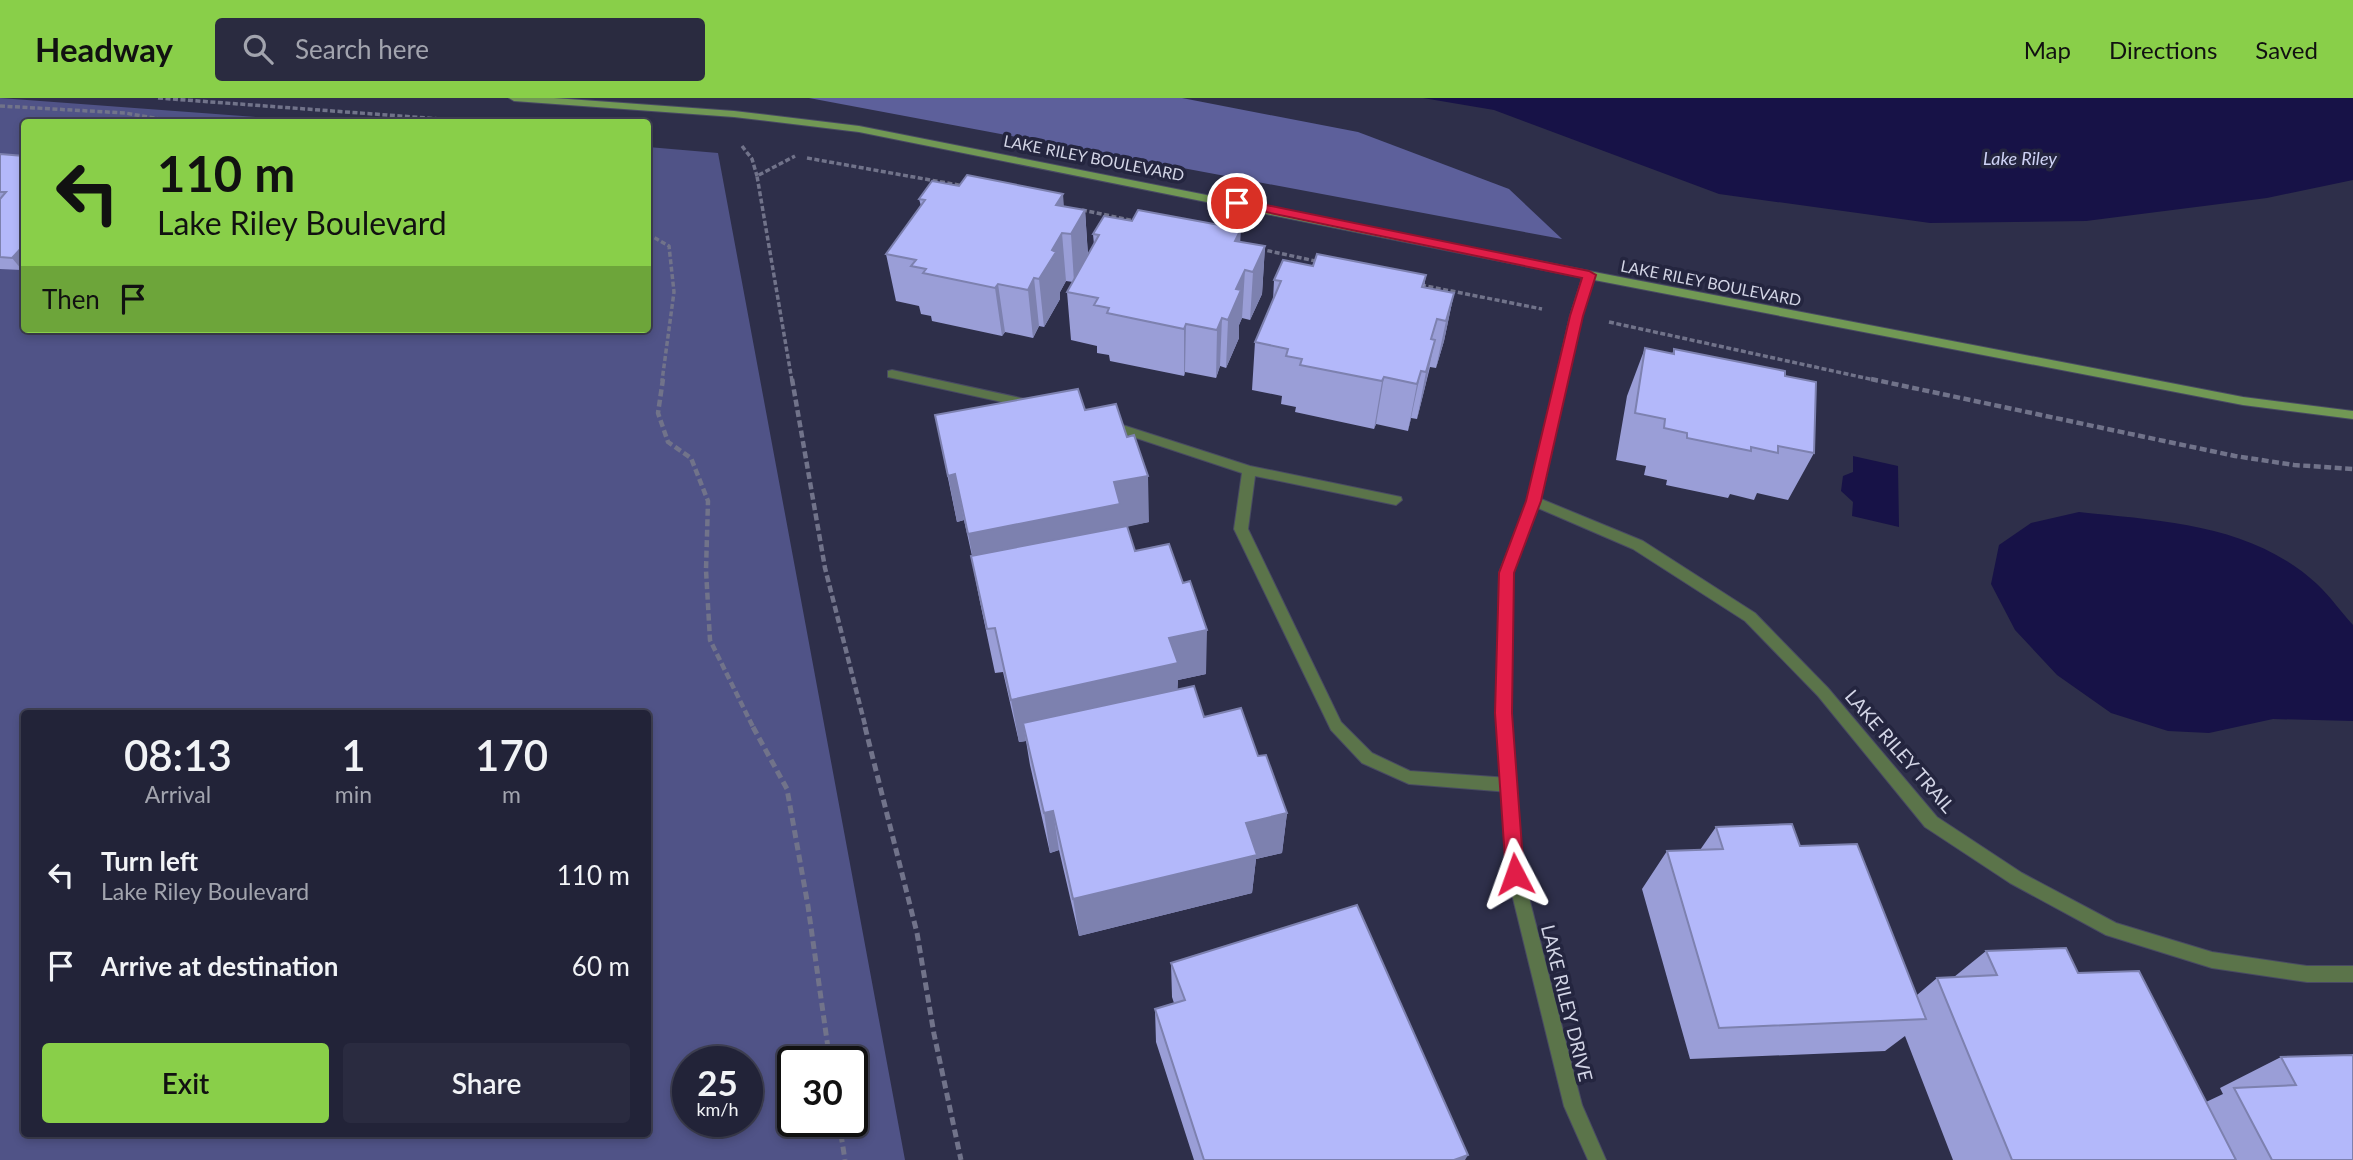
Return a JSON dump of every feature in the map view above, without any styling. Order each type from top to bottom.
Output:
[{"type":"street","name":"LAKE RILEY BOULEVARD","points":[[514,98],[734,114],[872,132],[1589,275],[2243,401],[2353,415]]},
{"type":"street","name":"LAKE RILEY DRIVE","points":[[1589,275],[1576,316],[1534,501],[1506,573],[1504,713],[1515,874],[1573,1106],[1597,1160]]},
{"type":"street","points":[[892,374],[1042,407]]},
{"type":"street","points":[[1096,420],[1249,470],[1396,500]]},
{"type":"street","points":[[1249,470],[1241,529],[1336,726],[1367,758],[1409,778],[1509,785]]},
{"type":"street","name":"LAKE RILEY TRAIL","points":[[1534,501],[1638,545],[1750,617],[1824,692],[1931,822],[2016,878],[2112,930],[2212,960],[2307,974],[2353,974]]},
{"type":"path","points":[[158,98],[441,119]]},
{"type":"path","points":[[0,106],[125,113],[160,119]]},
{"type":"path","points":[[750,145],[738,142],[752,159],[757,176],[825,568],[917,933],[934,1034],[961,1160]]},
{"type":"path","points":[[783,153],[968,187]]},
{"type":"path","points":[[757,176],[795,156]]},
{"type":"path","points":[[1076,209],[1143,223]]},
{"type":"path","points":[[651,236],[670,246],[674,292],[658,413],[668,442],[691,458],[708,501],[706,570],[710,640],[732,690],[787,789],[827,1046]]},
{"type":"path","points":[[1250,247],[1331,265]]},
{"type":"path","points":[[1411,283],[1765,353],[2136,436],[2212,451],[2353,469]]},
{"type":"path","points":[[841,1137],[845,1160]]},
{"type":"shaded area","points":[[0,98],[282,119],[21,119],[21,333],[651,333],[651,147],[718,153],[905,1160],[0,1160]]},
{"type":"shaded area","points":[[809,98],[1182,98],[1358,132],[1509,189],[1562,239]]},
{"type":"water","name":"Lake Riley","points":[[1423,98],[2353,98],[2353,180],[2267,198],[2086,221],[1930,223],[1719,194],[1494,110]]},
{"type":"water","points":[[1853,456],[1898,466],[1899,527],[1852,516],[1853,502],[1841,491],[1843,476],[1853,472]]},
{"type":"water","points":[[2079,512],[2205,529],[2235,537],[2292,564],[2322,589],[2353,625],[2353,721],[2273,719],[2209,733],[2168,731],[2111,713],[2057,675],[2015,630],[1991,584],[1999,545],[2031,523]]},
{"type":"building","points":[[0,154],[21,156],[21,248],[12,258],[0,257],[0,199],[6,192],[0,192]]},
{"type":"building","points":[[967,175],[1063,194],[1056,205],[1085,210],[1071,234],[1062,233],[1052,250],[1056,252],[1039,279],[1034,278],[1028,290],[998,284],[995,288],[923,273],[926,269],[911,266],[916,260],[886,254],[925,200],[919,199],[932,181],[959,186]]},
{"type":"building","points":[[1138,210],[1241,229],[1235,241],[1265,246],[1253,272],[1245,270],[1236,289],[1241,290],[1228,320],[1222,318],[1217,330],[1186,324],[1184,329],[1107,313],[1109,308],[1094,305],[1098,298],[1067,292],[1099,235],[1093,234],[1104,216],[1132,221]]},
{"type":"building","points":[[1317,254],[1426,275],[1422,287],[1454,293],[1446,321],[1437,319],[1431,339],[1435,340],[1426,372],[1421,371],[1417,384],[1384,377],[1382,381],[1300,365],[1302,359],[1286,356],[1288,349],[1255,342],[1281,281],[1274,280],[1283,260],[1313,266]]},
{"type":"building","points":[[1645,348],[1674,354],[1674,349],[1785,371],[1785,376],[1816,382],[1814,453],[1778,446],[1778,453],[1751,447],[1751,451],[1687,438],[1687,433],[1664,428],[1665,419],[1635,413]]},
{"type":"building","points":[[1078,389],[1085,410],[1116,404],[1127,437],[1134,435],[1148,476],[1114,482],[1120,504],[968,534],[955,474],[948,476],[935,415]]},
{"type":"building","points":[[1127,526],[1135,551],[1169,544],[1183,583],[1190,581],[1207,630],[1169,638],[1178,663],[1011,700],[995,628],[987,629],[971,556]]},
{"type":"building","points":[[1194,686],[1204,717],[1241,708],[1258,756],[1266,755],[1287,813],[1246,823],[1257,855],[1073,899],[1053,811],[1044,813],[1023,723]]},
{"type":"building","points":[[1792,824],[1800,846],[1857,844],[1926,1019],[1719,1028],[1667,851],[1723,849],[1716,827]]},
{"type":"building","points":[[1357,905],[1468,1155],[1454,1160],[1204,1160],[1155,1009],[1185,1000],[1171,963]]},
{"type":"building","points":[[2066,948],[2078,973],[2139,971],[2236,1160],[2012,1160],[1937,978],[1997,975],[1986,951]]},
{"type":"building","points":[[2353,1055],[2353,1160],[2272,1160],[2234,1088],[2296,1085],[2281,1057]]},
{"type":"route","points":[[1237,203],[1589,275],[1576,316],[1534,501],[1506,573],[1504,713],[1515,874]]}]
